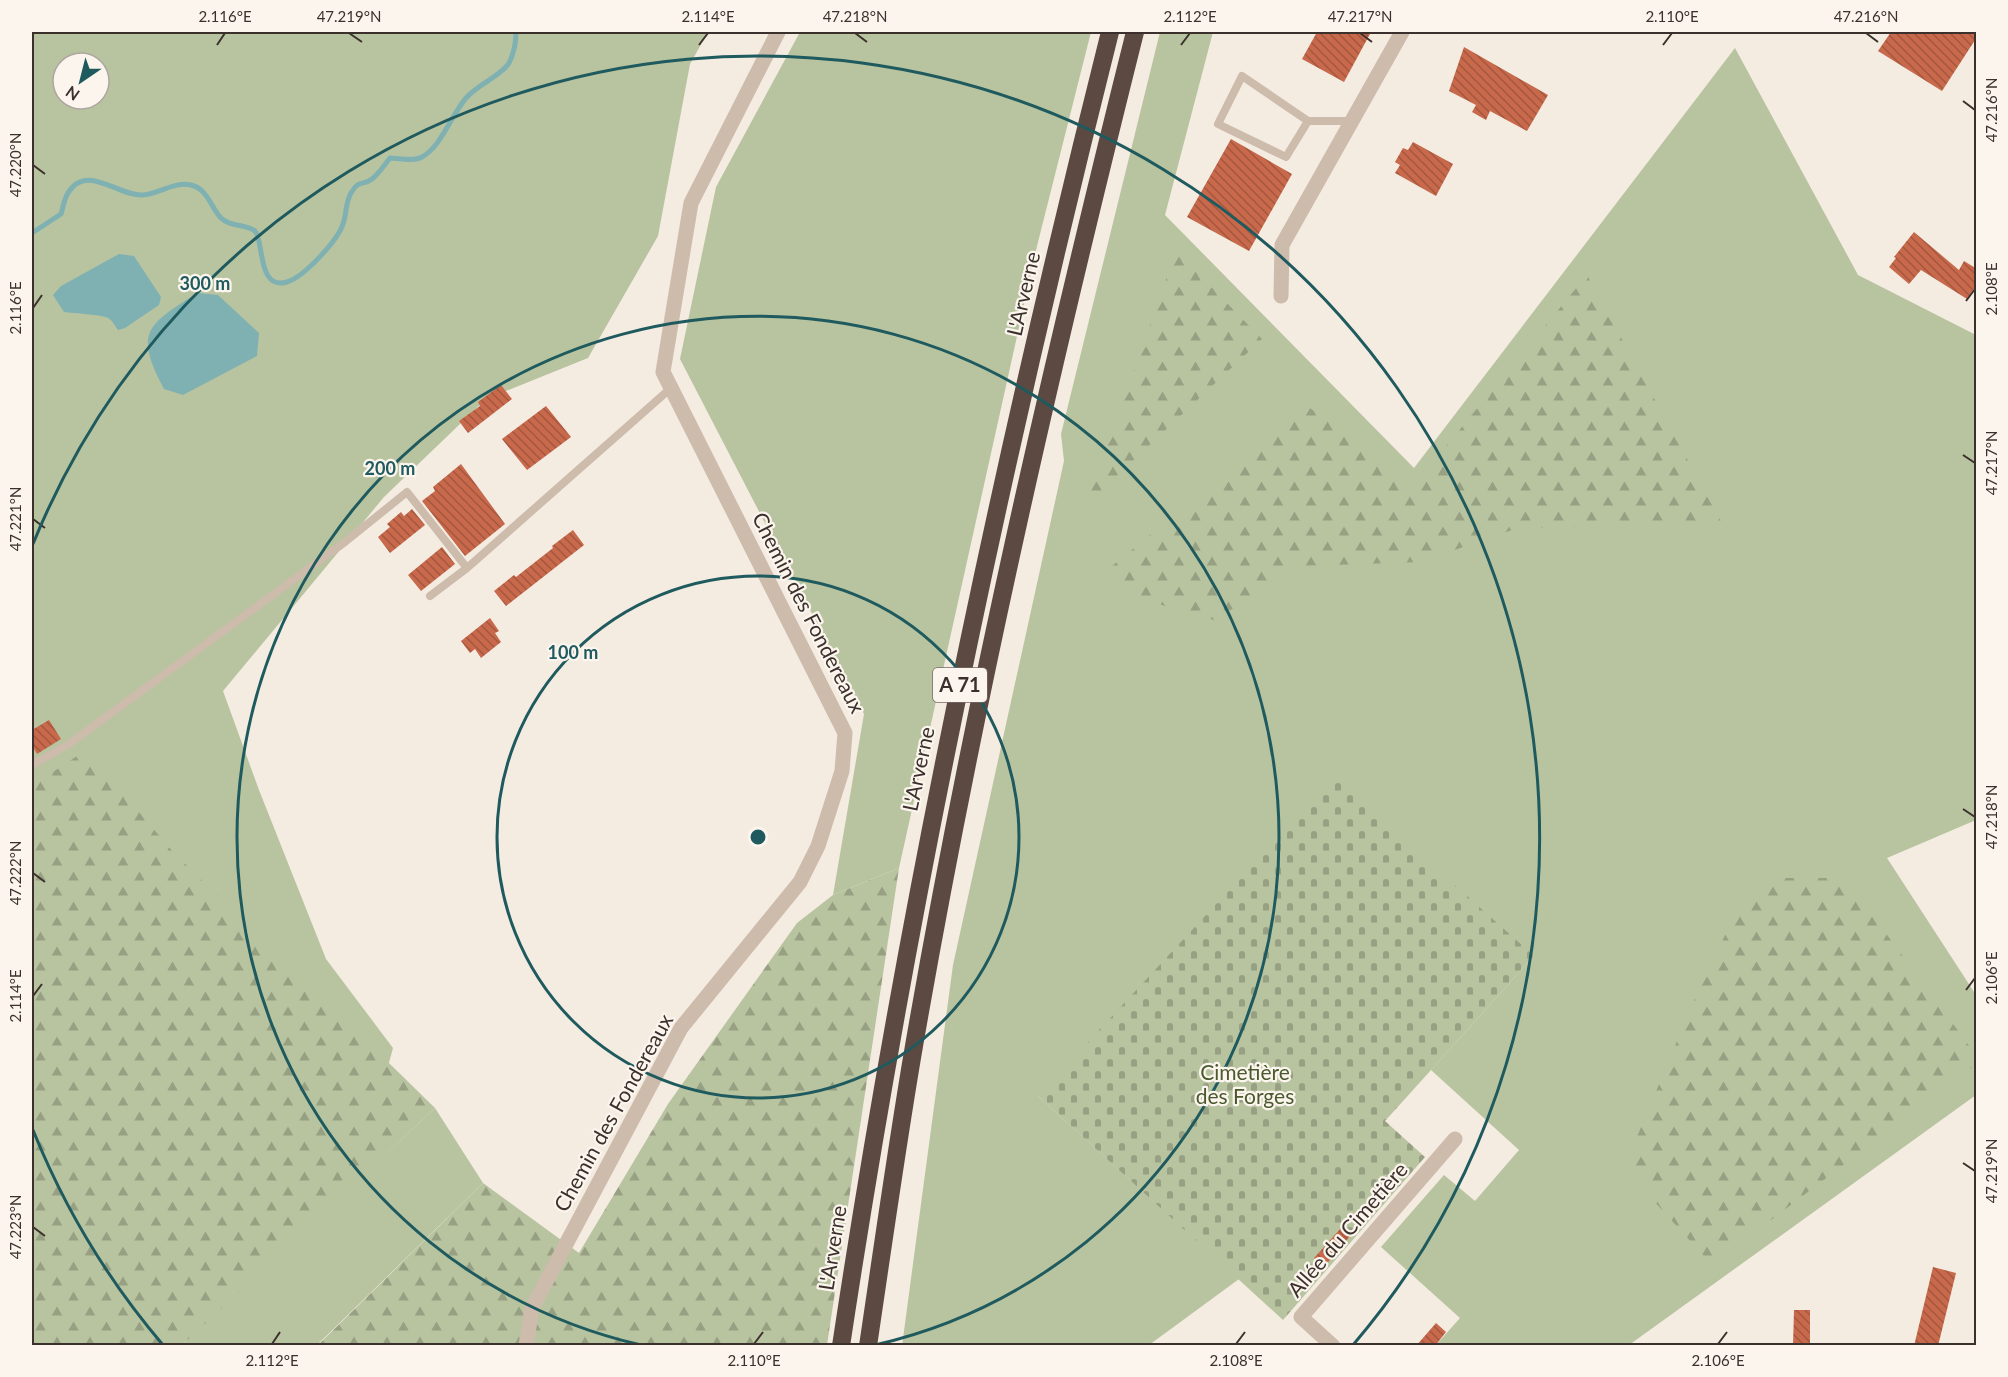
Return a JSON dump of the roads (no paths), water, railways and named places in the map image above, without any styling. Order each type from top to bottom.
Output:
[{"type":"highway","name":"L'Arverne","points":[[841,1346],[867,1175],[927,841],[995,513],[1110,32]]},
{"type":"highway","name":"A 71","points":[[868,1346],[914,1046],[984,687],[1019,517],[1136,32]]},
{"type":"street","name":"Chemin des Fondereaux","points":[[526,1346],[531,1308],[681,1028],[800,882],[818,846],[842,771],[845,733],[663,372],[691,203],[778,32]]},
{"type":"street","points":[[1281,296],[1282,245],[1402,32]]},
{"type":"street","name":"Allée du Cimetière","points":[[1333,1346],[1301,1317],[1455,1139]]},
{"type":"lane","points":[[1308,121],[1286,157],[1218,124],[1242,75],[1308,121],[1352,122]]},
{"type":"lane","points":[[430,597],[467,568],[671,388]]},
{"type":"lane","points":[[32,765],[69,744],[345,542],[407,492],[467,568]]},
{"type":"water","points":[[119,254],[134,256],[161,297],[159,305],[125,328],[118,330],[106,317],[64,312],[53,295],[61,286]]},
{"type":"water","points":[[197,293],[218,295],[259,333],[257,356],[183,395],[164,389],[149,354],[148,342],[150,331],[157,322]]},
{"type":"waterway","points":[[32,233],[61,214],[68,193],[75,184],[84,181],[103,183],[143,195],[173,186],[191,185],[201,190],[225,221],[255,231],[266,272],[277,283],[287,282],[311,266],[335,239],[343,224],[349,197],[356,186],[375,177],[390,158],[410,160],[422,157],[435,146],[466,98],[501,72],[509,63],[516,32]]},
{"type":"park label","name":"Cimetière des Forges","points":[[1245,1085]]}]
